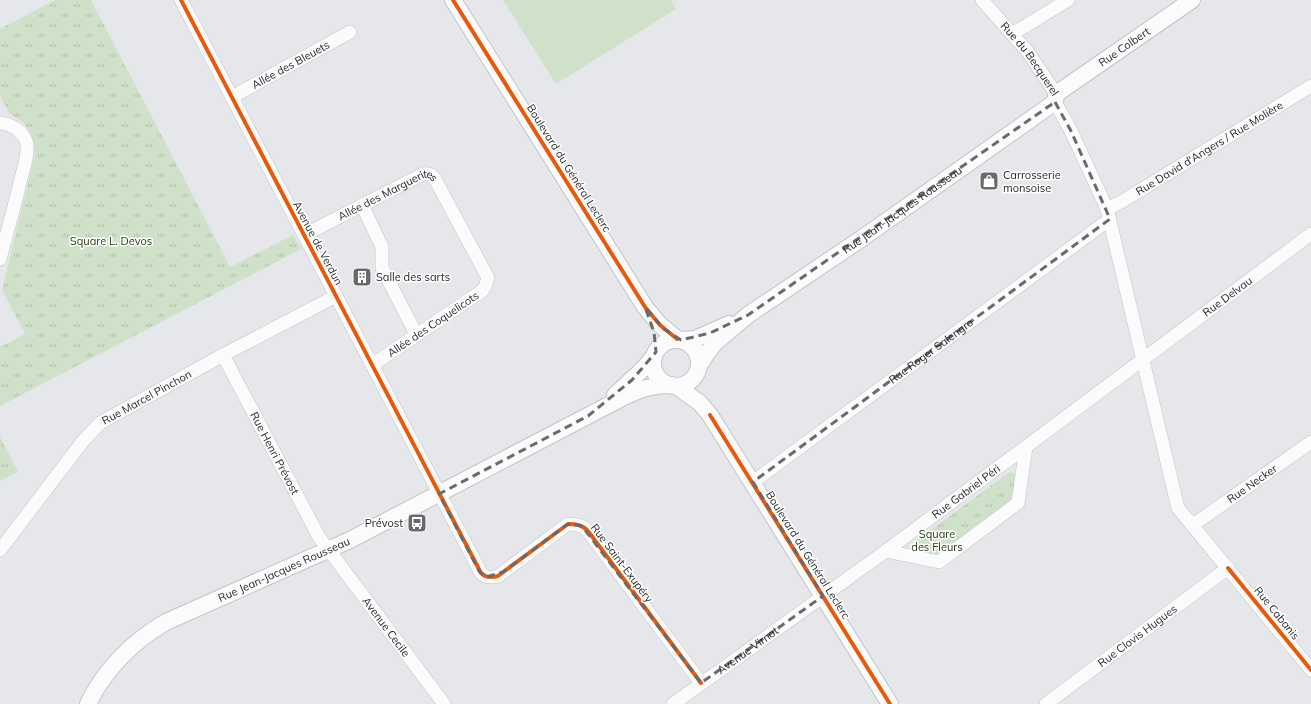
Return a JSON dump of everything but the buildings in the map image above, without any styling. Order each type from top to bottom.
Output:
[{"type":"street","name":"Avenue de Verdun","points":[[181,0],[439,494]]},
{"type":"street","name":"Boulevard du Général Leclerc","points":[[453,0],[644,306],[660,325],[679,339]]},
{"type":"street","name":"Rue du Becquerel","points":[[982,0],[1037,64],[1056,98],[1108,214],[1178,508]]},
{"type":"street","points":[[1012,34],[1068,0]]},
{"type":"street","name":"Rue Colbert","points":[[1056,98],[1192,0]]},
{"type":"street","name":"Allée des Bleuets","points":[[232,97],[350,32]]},
{"type":"street","name":"Rue David d'Angers / Rue Molière","points":[[1108,214],[1121,202],[1311,86]]},
{"type":"street","name":"Rue Jean-Jacques Rousseau","points":[[698,370],[707,353],[715,343],[748,315],[867,234],[1056,98]]},
{"type":"street","points":[[0,123],[16,128],[23,135],[27,145],[26,155],[0,259]]},
{"type":"street","name":"Allée des Marguerites","points":[[304,235],[423,174],[428,173],[432,175],[488,278]]},
{"type":"street","points":[[362,205],[382,246],[382,268],[416,334]]},
{"type":"street","name":"Rue Roger Salengro","points":[[752,482],[1108,214]]},
{"type":"street","name":"Rue Delvau","points":[[1143,360],[1311,234]]},
{"type":"street","name":"Allée des Coquelicots","points":[[372,365],[482,291],[488,278]]},
{"type":"street","name":"Rue Marcel Pinchon","points":[[0,550],[83,441],[100,423],[223,355],[336,296]]},
{"type":"street","name":"Boulevard du Général Leclerc","points":[[644,306],[654,332],[655,354]]},
{"type":"street","name":"Rue Jean-Jacques Rousseau","points":[[679,339],[691,340],[700,337],[748,315]]},
{"type":"street","points":[[679,339],[688,343],[698,354],[698,370],[688,383],[674,386],[664,382],[658,377],[653,364],[655,354],[664,342],[679,339]]},
{"type":"street","name":"Rue Jean-Jacques Rousseau","points":[[588,416],[632,380],[648,364],[655,354]]},
{"type":"street","name":"Rue Henri Prévost","points":[[223,355],[320,537],[329,550]]},
{"type":"street","name":"Rue Gabriel Péri","points":[[823,596],[1143,360]]},
{"type":"street","name":"Boulevard du Général Leclerc","points":[[698,370],[700,387],[710,415]]},
{"type":"street","name":"Rue Jean-Jacques Rousseau","points":[[88,704],[101,681],[113,666],[135,644],[156,627],[329,550],[622,398],[643,389],[658,385],[674,386]]},
{"type":"street","name":"Boulevard du Général Leclerc","points":[[674,386],[695,399],[710,415],[890,704]]},
{"type":"street","name":"Rue Necker","points":[[1193,525],[1311,442]]},
{"type":"street","points":[[886,551],[939,562],[1018,503],[1026,447]]},
{"type":"street","name":"Rue Saint-Exupéry","points":[[439,494],[479,571],[486,577],[495,577],[503,572],[568,524],[582,526],[588,531],[701,683]]},
{"type":"street","name":"Rue Cabanis","points":[[1178,508],[1311,670]]},
{"type":"street","name":"Avenue Cecile","points":[[329,550],[444,704]]},
{"type":"street","name":"Rue Clovis Hugues","points":[[1046,704],[1228,568]]},
{"type":"street","name":"Avenue Virnot","points":[[673,704],[823,596]]},
{"type":"highlighted area","points":[[1055,102],[1071,131],[1110,219],[753,482],[823,596],[701,683],[582,526],[568,524],[503,572],[486,577],[479,571],[439,494],[588,416],[632,380],[656,352],[654,332],[645,307],[664,329],[681,340],[710,333],[748,315]]},
{"type":"green space","name":"Square L. Devos","points":[[55,0],[91,0],[230,267],[293,235],[301,249],[0,406],[0,347],[25,334],[2,290],[35,154],[34,143],[30,132],[24,123],[10,114],[0,96],[0,29]]},
{"type":"green space","points":[[503,0],[671,0],[676,9],[556,84]]},
{"type":"green space","points":[[0,437],[18,472],[0,481]]},
{"type":"green space","name":"Square des Fleurs","points":[[1012,472],[1015,474],[1016,478],[1012,500],[940,554],[924,552],[915,547],[914,544],[916,541],[1008,473]]},
{"type":"cycle path","points":[[181,0],[481,573],[489,577],[498,576],[568,524],[581,526],[588,531],[701,683]]},
{"type":"cycle path","points":[[453,0],[645,307],[660,325],[677,339]]},
{"type":"cycle path","points":[[710,415],[890,704]]},
{"type":"cycle path","points":[[1228,568],[1311,670]]},
{"type":"place","name":"Carrosserie monsoise","points":[[989,181]]},
{"type":"place","name":"Salle des sarts","points":[[362,277]]},
{"type":"place","name":"Prévost","points":[[417,523]]}]
